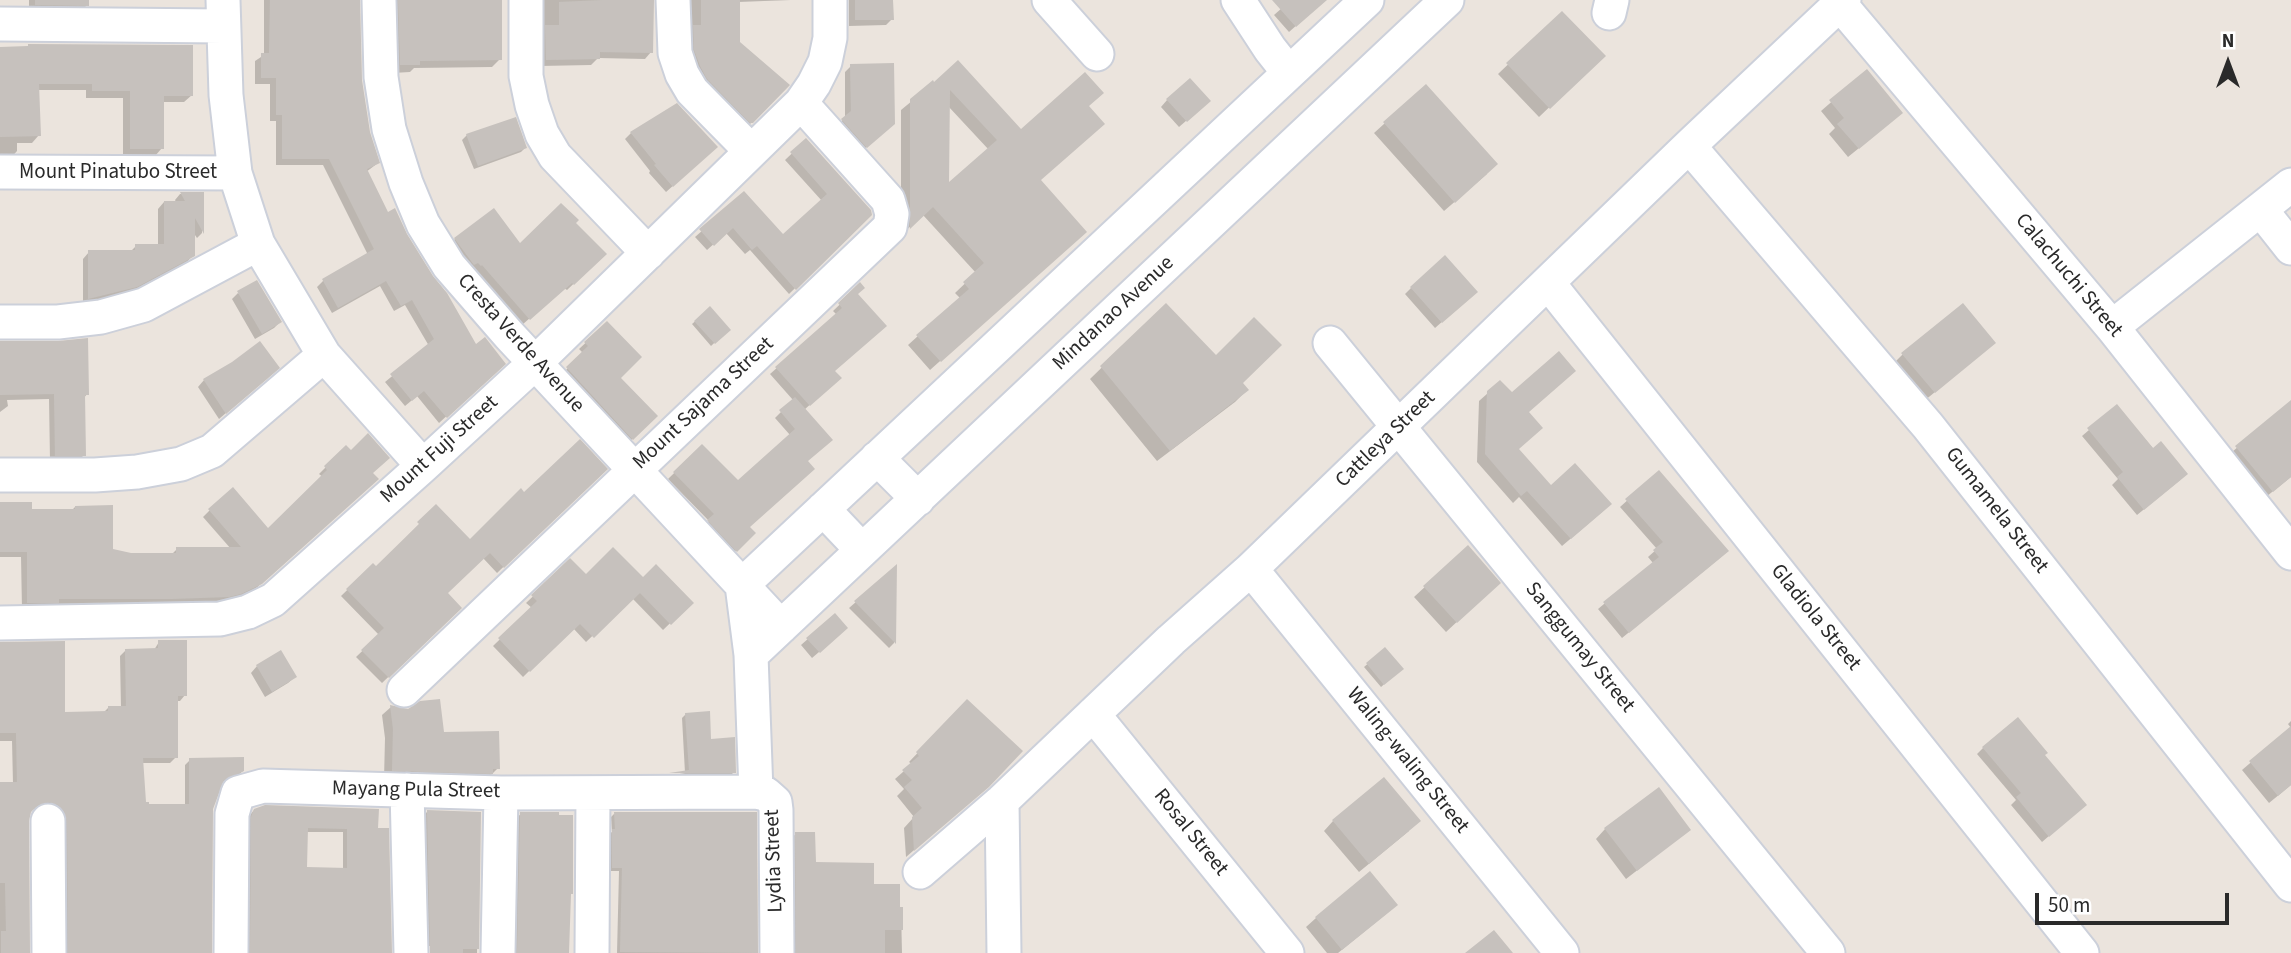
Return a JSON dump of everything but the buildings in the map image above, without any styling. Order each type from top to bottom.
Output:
[{"type":"street","name":"Cresta Verde Avenue","points":[[379,0],[380,77],[389,129],[423,224],[449,266],[535,363],[782,627]]},
{"type":"street","points":[[526,0],[526,76],[542,134],[555,156],[648,253]]},
{"type":"street","points":[[673,0],[675,53],[682,74],[691,90],[751,151]]},
{"type":"street","name":"Mount Fuji Street","points":[[0,622],[220,619],[248,612],[272,600],[535,363],[801,103],[825,62],[830,38],[830,0]]},
{"type":"street","points":[[1049,0],[1097,54]]},
{"type":"street","points":[[1238,0],[1289,73]]},
{"type":"street","points":[[742,585],[1367,0]]},
{"type":"street","name":"Mindanao Avenue","points":[[782,627],[1447,0]]},
{"type":"street","name":"Cattleya Street","points":[[920,872],[1002,801],[1251,569],[1842,2]]},
{"type":"street","name":"Calachuchi Street","points":[[1842,2],[2112,327],[2291,553]]},
{"type":"street","points":[[0,24],[223,13],[226,95],[235,173],[258,244],[324,355],[423,466]]},
{"type":"street","name":"Mount Sajama Street","points":[[404,690],[890,227],[892,214],[888,200],[801,103]]},
{"type":"street","name":"Gumamela Street","points":[[1689,146],[1928,426],[2291,885]]},
{"type":"street","name":"Mount Pinatubo Street","points":[[0,172],[235,173]]},
{"type":"street","points":[[2112,327],[2291,185]]},
{"type":"street","points":[[2261,210],[2291,248]]},
{"type":"street","points":[[0,322],[58,322],[101,317],[144,305],[258,244]]},
{"type":"street","name":"Gladiola Street","points":[[1549,284],[2082,953]]},
{"type":"street","name":"Sanggumay Street","points":[[1330,342],[1828,953]]},
{"type":"street","points":[[0,475],[95,475],[137,472],[181,464],[212,451],[324,355]]},
{"type":"street","points":[[877,458],[918,499]]},
{"type":"street","points":[[822,509],[862,550]]},
{"type":"street","name":"Waling-waling Street","points":[[1251,569],[1562,953]]},
{"type":"street","name":"Lydia Street","points":[[742,585],[751,655],[755,792],[766,794],[775,802],[776,810],[777,953]]},
{"type":"street","points":[[751,655],[782,627]]},
{"type":"street","name":"Rosal Street","points":[[1093,714],[1287,953]]},
{"type":"street","name":"Mayang Pula Street","points":[[231,953],[232,814],[238,793],[263,786],[502,793],[755,792]]},
{"type":"street","points":[[407,790],[411,953]]},
{"type":"street","points":[[498,953],[502,793]]},
{"type":"street","points":[[592,953],[593,794]]},
{"type":"street","points":[[1002,801],[1004,953]]},
{"type":"street","points":[[48,821],[48,953]]}]
